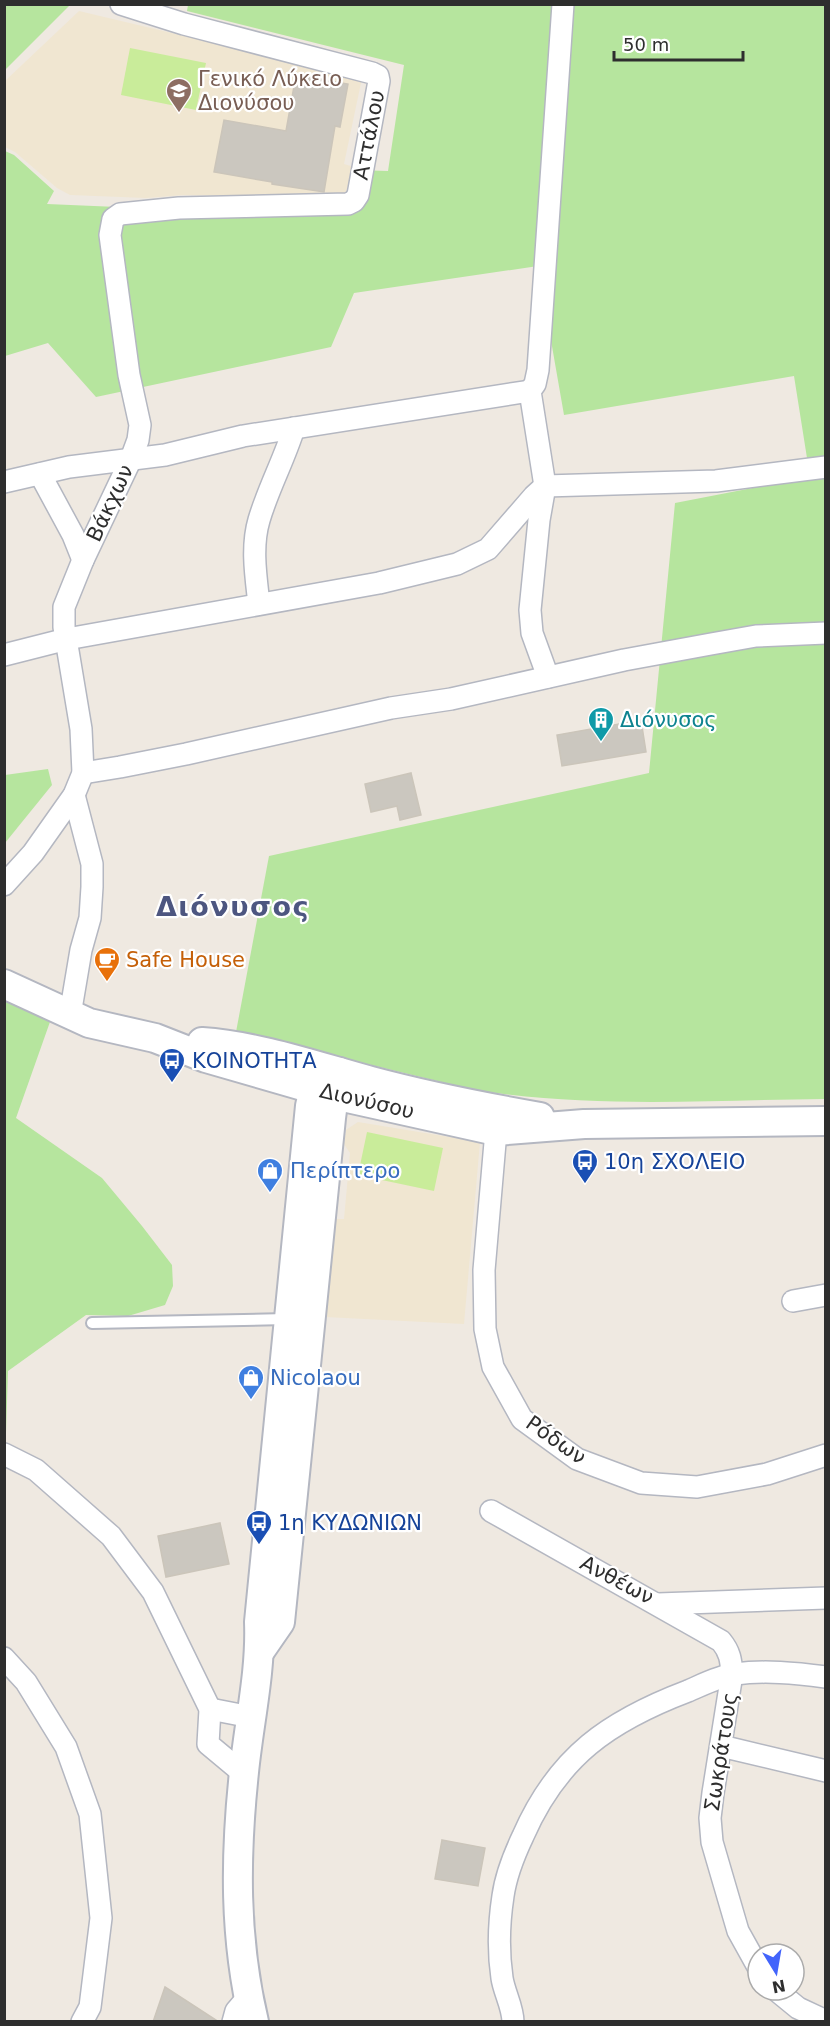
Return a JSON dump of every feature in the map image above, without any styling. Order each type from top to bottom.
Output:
[{"type":"street","name":"Αττάλου","points":[[121,4],[184,24],[378,76],[379,81],[358,195],[348,204]]},
{"type":"street","points":[[548,677],[532,633],[530,610],[537,532],[545,486],[530,391],[535,384],[538,370],[562,4]]},
{"type":"street","name":"Βάκχων","points":[[4,885],[33,853],[74,795],[83,773],[81,729],[64,627],[64,607],[138,440],[140,425],[129,375],[110,235],[113,219],[120,214],[179,208],[348,204]]},
{"type":"street","points":[[4,482],[69,467],[165,455],[243,436],[530,391]]},
{"type":"street","points":[[259,604],[254,558],[259,521],[294,428]]},
{"type":"street","points":[[4,655],[67,639],[379,583],[466,561],[488,549],[545,486],[716,481],[825,467]]},
{"type":"street","points":[[40,474],[73,535],[83,560]]},
{"type":"street","points":[[83,773],[186,754],[391,708],[451,699],[624,660],[756,636],[825,633]]},
{"type":"street","points":[[70,1015],[81,950],[90,918],[92,887],[92,864],[74,795]]},
{"type":"street","name":"Διονύσου","points":[[4,984],[89,1023],[155,1038],[206,1059],[326,1081],[496,1120],[584,1124],[825,1121]]},
{"type":"street","points":[[233,2022],[236,2011],[251,2009],[242,1957],[237,1868],[244,1774],[260,1651],[280,1622],[300,1319],[326,1081]]},
{"type":"street","name":"Ρόδων","points":[[496,1120],[484,1270],[485,1329],[493,1367],[522,1419],[577,1459],[641,1483],[697,1487],[767,1474],[825,1455]]},
{"type":"street","points":[[793,1301],[825,1295]]},
{"type":"street","points":[[4,1454],[36,1470],[111,1536],[153,1592],[210,1709],[208,1744],[244,1774]]},
{"type":"street","name":"Ανθέων","points":[[492,1511],[657,1604],[825,1598]]},
{"type":"street","name":"Σωκράτους","points":[[657,1604],[721,1641],[731,1656],[732,1674],[712,1793],[711,1842],[738,1931],[746,1945]]},
{"type":"street","points":[[4,1658],[26,1682],[66,1747],[90,1814],[101,1918],[90,2007],[82,2022]]},
{"type":"street","points":[[514,2020],[502,1980],[500,1964],[503,1896],[510,1864],[531,1817],[568,1763],[615,1724],[662,1701],[732,1674],[785,1672],[825,1677]]},
{"type":"street","points":[[210,1709],[250,1717]]},
{"type":"street","points":[[721,1746],[825,1771]]},
{"type":"street","points":[[791,2002],[825,2021]]},
{"type":"lane","points":[[92,1323],[300,1319]]},
{"type":"shaded area","name":"Γενικό Λύκειο Διονύσου","points":[[79,11],[362,78],[344,164],[354,167],[344,197],[183,195],[146,198],[70,195],[57,188],[15,152],[5,147],[5,81]]},
{"type":"shaded area","points":[[358,1122],[480,1142],[464,1324],[325,1317],[334,1219],[344,1219],[350,1153],[344,1144],[346,1130]]},
{"type":"green space","points":[[4,5],[70,5],[5,70]]},
{"type":"green space","points":[[188,5],[825,5],[825,1099],[647,1102],[514,1095],[470,1089],[236,1032],[269,856],[649,773],[675,503],[810,477],[794,376],[564,415],[538,266],[354,293],[331,347],[96,397],[48,343],[5,356],[5,151],[14,155],[54,191],[47,204],[141,208],[351,199],[356,170],[388,171],[404,65],[187,11]]},
{"type":"green space","points":[[130,48],[206,63],[196,110],[121,95]]},
{"type":"green space","points":[[48,769],[52,785],[5,843],[5,775]]},
{"type":"green space","points":[[5,997],[51,1019],[16,1118],[102,1178],[172,1265],[173,1286],[165,1305],[128,1316],[86,1315],[8,1371],[6,1433],[5,1432]]},
{"type":"green space","points":[[367,1132],[443,1148],[434,1191],[358,1175]]},
{"type":"building","points":[[296,75],[348,84],[340,127],[335,126],[324,192],[214,172],[224,120],[286,131]]},
{"type":"building","name":"Διόνυσος","points":[[641,720],[646,752],[562,766],[557,735]]},
{"type":"building","points":[[411,773],[421,815],[400,820],[397,806],[371,812],[365,784]]},
{"type":"building","points":[[220,1523],[229,1564],[166,1577],[158,1536]]},
{"type":"building","points":[[442,1840],[485,1848],[478,1886],[435,1879]]},
{"type":"building","points":[[165,1987],[219,2022],[153,2022]]},
{"type":"place","name":"Γενικό Λύκειο Διονύσου","points":[[179,114]]},
{"type":"place","name":"Διόνυσος","points":[[601,743]]},
{"type":"place","name":"Safe House","points":[[107,983]]},
{"type":"place","name":"ΚΟΙΝΟΤΗΤΑ","points":[[172,1084]]},
{"type":"place","name":"10η ΣΧΟΛΕΙΟ","points":[[585,1185]]},
{"type":"place","name":"Περίπτερο","points":[[270,1194]]},
{"type":"place","name":"Nicolaou","points":[[251,1401]]},
{"type":"place","name":"1η ΚΥΔΩΝΙΩΝ","points":[[259,1546]]},
{"type":"district","name":"Διόνυσος","points":[[233,906]]}]
